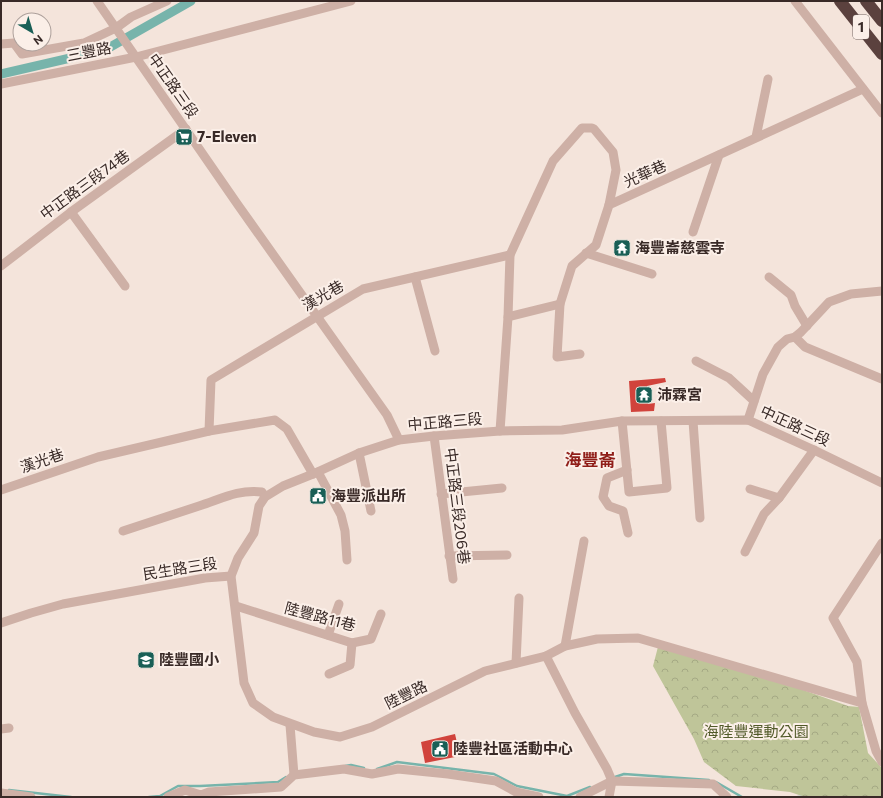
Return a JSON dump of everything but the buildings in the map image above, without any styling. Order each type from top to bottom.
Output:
[{"type":"highway","name":"1","points":[[840,1],[882,54]]},
{"type":"highway","name":"1","points":[[866,1],[882,21]]},
{"type":"street","points":[[97,1],[118,30]]},
{"type":"street","points":[[1,44],[14,43],[22,54],[84,43],[118,30],[131,17],[167,1]]},
{"type":"street","name":"三豐路","points":[[1,84],[136,57],[351,1]]},
{"type":"street","points":[[795,1],[882,113]]},
{"type":"street","name":"中正路三段","points":[[118,30],[238,205],[387,415],[399,440],[500,431],[562,430],[622,421],[748,420],[882,483]]},
{"type":"street","points":[[756,137],[768,79]]},
{"type":"street","name":"光華巷","points":[[609,205],[863,89]]},
{"type":"street","points":[[500,431],[508,317],[510,255],[553,161],[582,128],[592,128],[613,152],[616,170],[609,205],[596,245],[572,266],[560,304],[557,357],[580,354]]},
{"type":"street","name":"中正路三段74巷","points":[[1,266],[70,212],[186,129]]},
{"type":"street","points":[[693,232],[719,155]]},
{"type":"street","points":[[70,212],[125,286]]},
{"type":"street","points":[[586,253],[652,274]]},
{"type":"street","name":"漢光巷","points":[[209,431],[210,380],[317,315],[362,289],[510,255]]},
{"type":"street","points":[[415,277],[435,351]]},
{"type":"street","points":[[770,277],[791,295],[795,306],[807,326]]},
{"type":"street","points":[[748,420],[764,374],[778,347],[786,339],[795,336],[807,326],[829,302],[851,294],[882,291]]},
{"type":"street","points":[[508,317],[560,304]]},
{"type":"street","points":[[795,336],[805,347],[882,379]]},
{"type":"street","points":[[696,361],[730,378],[754,401]]},
{"type":"street","name":"漢光巷","points":[[1,490],[98,456],[209,431],[275,420],[288,429],[341,515],[345,531],[347,560]]},
{"type":"street","points":[[622,421],[629,492],[667,488],[661,421]]},
{"type":"street","points":[[693,421],[700,518]]},
{"type":"street","name":"中正路三段206巷","points":[[434,436],[453,579]]},
{"type":"street","points":[[123,531],[206,504],[229,494],[254,491],[262,492],[265,497],[283,486],[358,453],[399,440]]},
{"type":"street","points":[[745,552],[764,514],[779,498],[814,450]]},
{"type":"street","points":[[358,453],[371,511]]},
{"type":"street","points":[[627,470],[607,478],[603,497],[609,506],[623,511],[628,533]]},
{"type":"street","points":[[441,494],[502,488]]},
{"type":"street","points":[[750,489],[779,498]]},
{"type":"street","name":"民生路三段","points":[[1,623],[63,604],[205,578],[231,576],[238,558],[254,533],[259,506],[265,497]]},
{"type":"street","points":[[565,646],[584,541]]},
{"type":"street","points":[[882,543],[833,618],[857,662],[862,703],[876,751],[882,762]]},
{"type":"street","points":[[449,556],[507,555]]},
{"type":"street","name":"陸豐路","points":[[231,576],[236,606],[244,683],[253,703],[272,717],[290,725],[314,732],[340,737],[372,726],[485,671],[546,656],[565,646],[597,639],[638,638],[862,703]]},
{"type":"street","points":[[516,663],[519,598]]},
{"type":"street","points":[[328,635],[339,604]]},
{"type":"street","name":"陸豐路11巷","points":[[236,606],[352,643],[371,639],[381,614]]},
{"type":"street","points":[[329,674],[350,665],[352,643]]},
{"type":"street","points":[[546,656],[575,713],[607,769],[612,781],[609,797]]},
{"type":"street","points":[[290,725],[294,775]]},
{"type":"street","points":[[168,797],[185,790],[201,795],[209,792],[281,787],[294,775],[344,769],[372,774],[398,769],[496,781],[516,792],[539,797]]},
{"type":"street","points":[[580,797],[612,781],[713,784],[727,797]]},
{"type":"street","points":[[1,793],[31,797]]},
{"type":"green space","name":"海陸豐運動公園","points":[[659,643],[742,668],[848,706],[859,707],[868,753],[882,768],[882,797],[805,797],[790,792],[736,786],[704,762],[694,739],[653,666]]},
{"type":"waterway","points":[[1,74],[105,50],[191,1]]},
{"type":"waterway","points":[[377,769],[397,762],[494,774],[517,786],[567,796],[590,787]]},
{"type":"waterway","points":[[345,766],[351,765],[364,768]]},
{"type":"waterway","points":[[615,777],[624,774],[709,780]]},
{"type":"waterway","points":[[149,797],[160,796],[178,786],[278,782],[286,777]]},
{"type":"waterway","points":[[716,782],[742,797]]},
{"type":"waterway","points":[[9,790],[71,797]]},
{"type":"place","name":"7-Eleven","points":[[184,137]]},
{"type":"place","name":"海豐崙慈雲寺","points":[[622,248]]},
{"type":"place","name":"沛霖宮","points":[[644,395]]},
{"type":"place","name":"海豐派出所","points":[[318,496]]},
{"type":"place","name":"陸豐國小","points":[[146,660]]},
{"type":"place","name":"陸豐社區活動中心","points":[[440,749]]},
{"type":"district","name":"海豐崙","points":[[590,460]]}]
